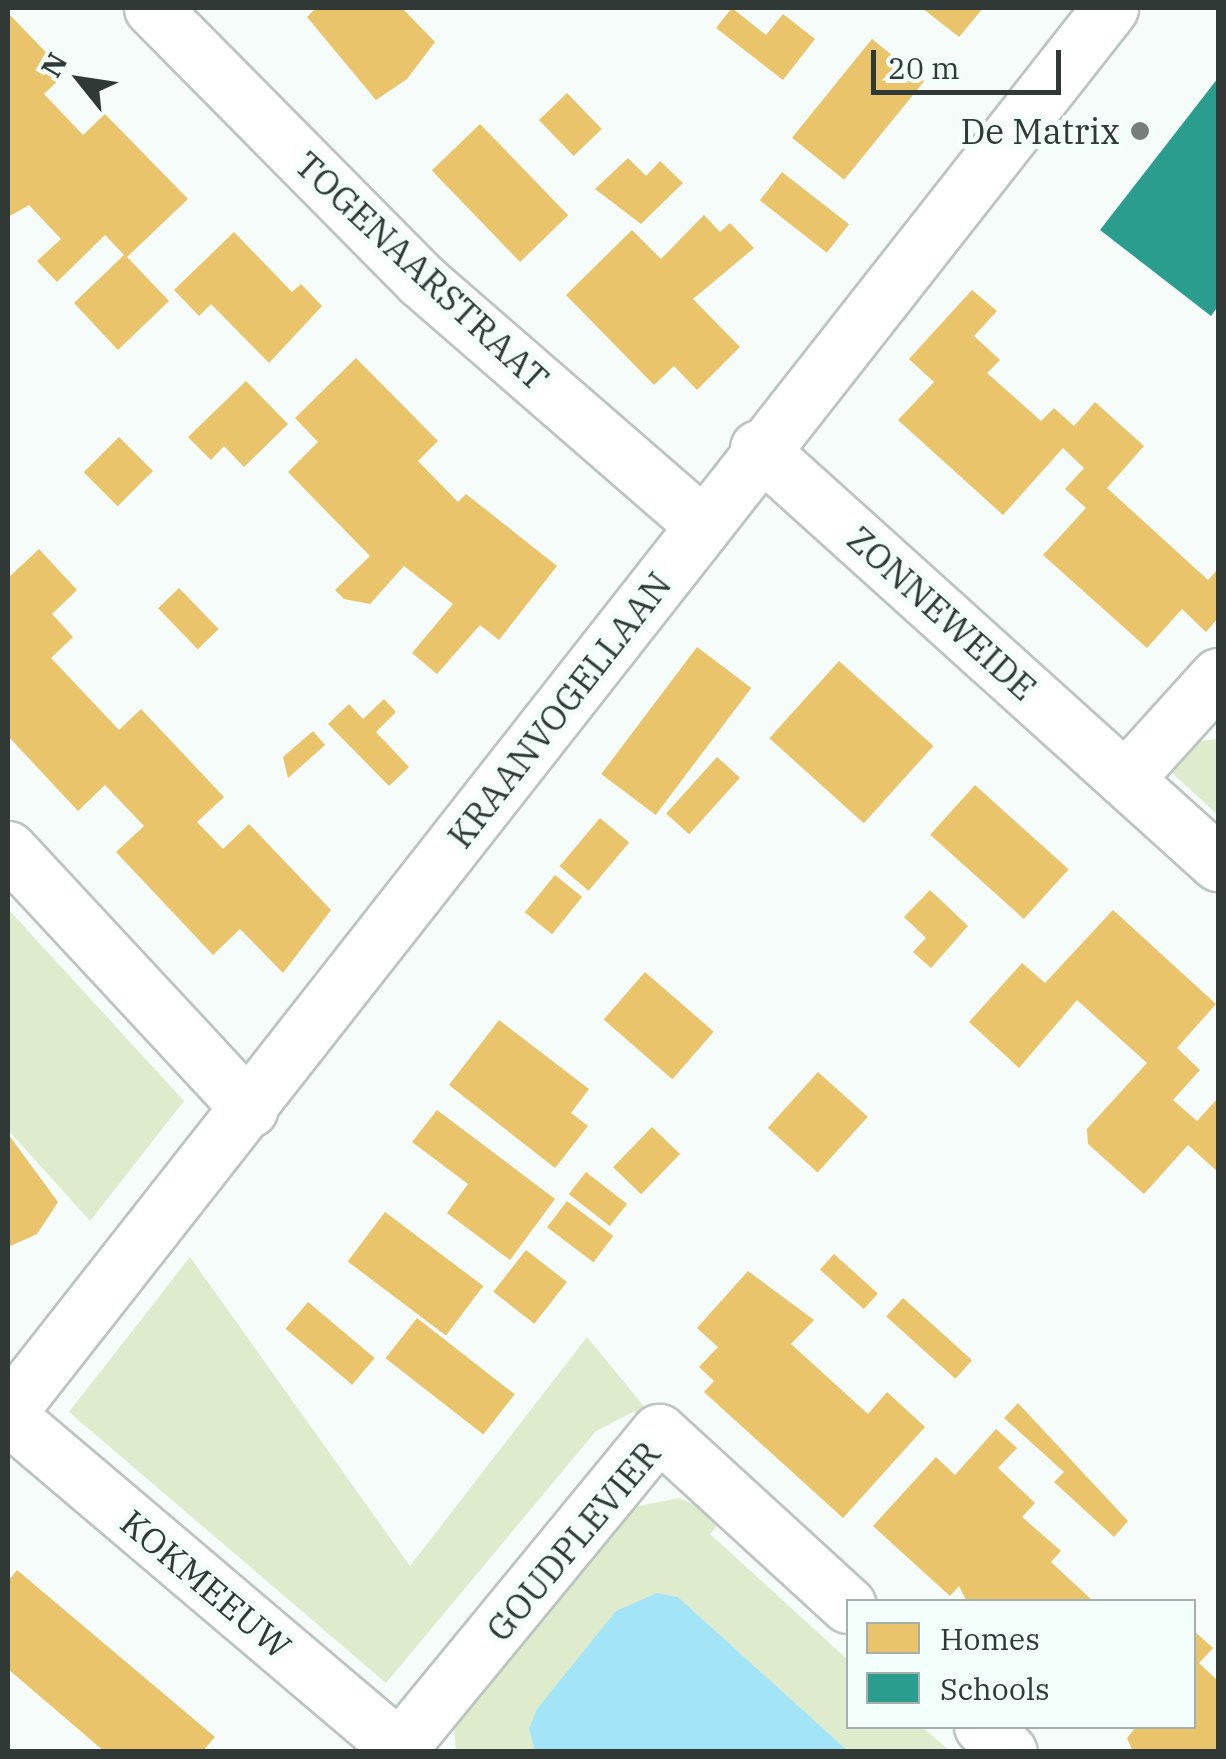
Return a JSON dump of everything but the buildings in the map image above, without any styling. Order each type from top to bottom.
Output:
[{"type":"street","name":"TOGENAARSTRAAT","points":[[152,8],[421,280],[702,524]]},
{"type":"street","name":"KRAANVOGELLAAN","points":[[8,1414],[250,1109],[758,448],[1110,8]]},
{"type":"street","name":"ZONNEWEIDE","points":[[758,448],[1218,863]]},
{"type":"street","points":[[1125,778],[1218,676]]},
{"type":"street","points":[[8,849],[250,1109]]},
{"type":"street","name":"KOKMEEUW","points":[[8,1414],[402,1750]]},
{"type":"street","name":"GOUDPLEVIER","points":[[402,1750],[659,1432],[846,1603]]},
{"type":"street","points":[[985,1729],[1009,1752]]},
{"type":"green space","points":[[1218,739],[1218,815],[1170,771],[1191,742]]},
{"type":"green space","points":[[8,909],[184,1101],[90,1221],[8,1130]]},
{"type":"green space","points":[[190,1257],[410,1566],[587,1337],[656,1421],[633,1412],[596,1431],[386,1683],[69,1412]]},
{"type":"green space","points":[[679,1498],[724,1518],[710,1534],[846,1658],[846,1729],[924,1729],[950,1751],[848,1751],[678,1597],[657,1593],[529,1729],[535,1751],[456,1751],[453,1718],[619,1510]]},
{"type":"water","points":[[657,1593],[678,1597],[848,1751],[535,1751],[529,1729],[537,1709],[616,1611]]},
{"type":"place","name":"De Matrix","points":[[1140,131]]}]
